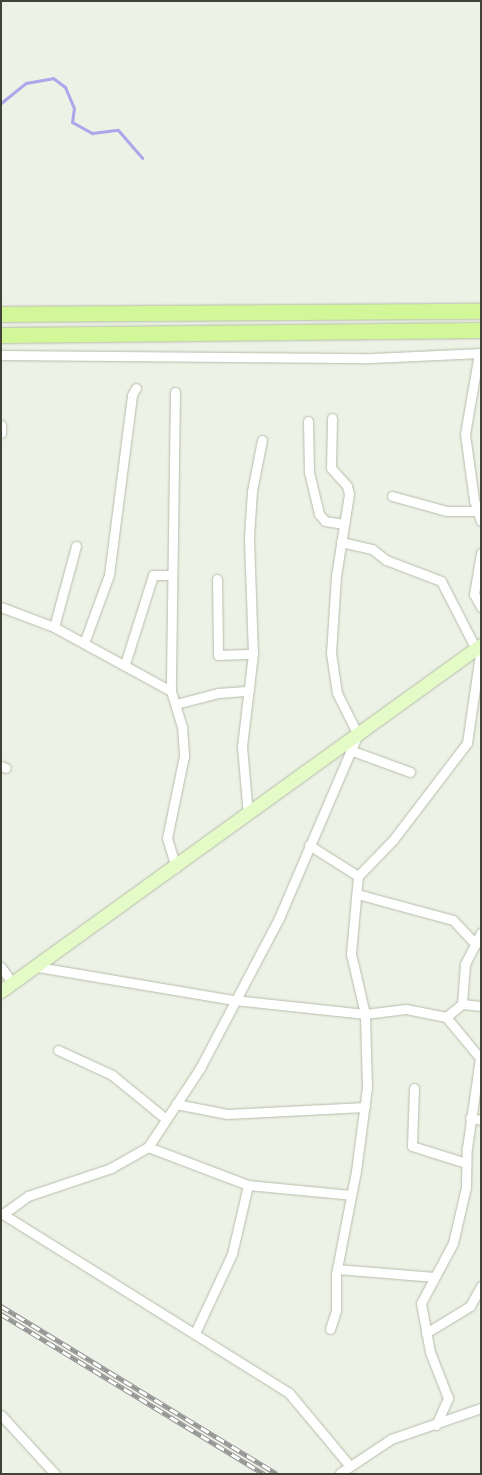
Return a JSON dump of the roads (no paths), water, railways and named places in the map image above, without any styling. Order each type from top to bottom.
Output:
[{"type":"main road","points":[[1,314],[481,312]]},
{"type":"main road","points":[[1,335],[481,330]]},
{"type":"main road","points":[[1,991],[38,967],[176,868],[479,647]]},
{"type":"street","points":[[1,355],[372,358],[480,353],[465,434],[481,521]]},
{"type":"street","points":[[84,643],[109,575],[132,395],[136,388]]},
{"type":"street","points":[[175,392],[171,691],[176,704],[184,756],[167,838],[176,868]]},
{"type":"street","points":[[332,418],[331,468],[349,490],[341,542],[331,653],[337,693],[357,736],[279,918],[234,1000],[200,1068],[148,1147],[111,1168],[28,1196],[2,1214],[289,1393],[349,1465]]},
{"type":"street","points":[[308,421],[309,472],[319,514],[325,521],[344,524]]},
{"type":"street","points":[[1,425],[1,434]]},
{"type":"street","points":[[248,816],[242,746],[253,654],[249,537],[252,491],[262,440]]},
{"type":"street","points":[[392,496],[447,511],[478,511]]},
{"type":"street","points":[[330,1329],[336,1310],[337,1269],[351,1195],[364,1107],[365,1014],[351,954],[358,876],[393,840],[467,743],[479,647],[441,581],[386,560],[372,549],[341,542]]},
{"type":"street","points":[[54,627],[76,546]]},
{"type":"street","points":[[481,553],[474,594],[481,607]]},
{"type":"street","points":[[125,664],[153,575],[172,575]]},
{"type":"street","points":[[217,578],[218,655],[253,654]]},
{"type":"street","points":[[1,607],[54,627],[125,664],[171,691]]},
{"type":"street","points":[[176,704],[218,693],[249,690]]},
{"type":"street","points":[[350,750],[410,772]]},
{"type":"street","points":[[309,845],[358,876]]},
{"type":"street","points":[[357,894],[453,920],[475,944]]},
{"type":"street","points":[[462,1004],[465,964],[481,933]]},
{"type":"street","points":[[1,967],[13,984]]},
{"type":"street","points":[[38,967],[234,1000],[365,1014],[406,1010],[446,1017],[480,1058],[470,1118],[466,1163],[466,1187],[453,1244],[421,1304],[426,1333],[448,1398],[436,1425]]},
{"type":"street","points":[[446,1017],[462,1004],[481,1006]]},
{"type":"street","points":[[58,1050],[112,1075],[166,1119]]},
{"type":"street","points":[[414,1088],[412,1146],[466,1163]]},
{"type":"street","points":[[176,1104],[227,1114],[364,1107]]},
{"type":"street","points":[[470,1118],[481,1120]]},
{"type":"street","points":[[148,1147],[248,1185],[351,1195]]},
{"type":"street","points":[[195,1333],[232,1254],[248,1185]]},
{"type":"street","points":[[337,1269],[435,1277]]},
{"type":"street","points":[[426,1333],[470,1306],[481,1286]]},
{"type":"street","points":[[340,1473],[349,1465],[391,1439],[436,1425],[481,1408]]},
{"type":"street","points":[[1,1415],[55,1474]]},
{"type":"waterway","points":[[1,103],[26,83],[53,78],[65,87],[74,108],[72,122],[92,133],[118,130],[142,158]]},
{"type":"railway","points":[[1,1306],[277,1474]]},
{"type":"railway","points":[[1,1314],[264,1474]]}]
